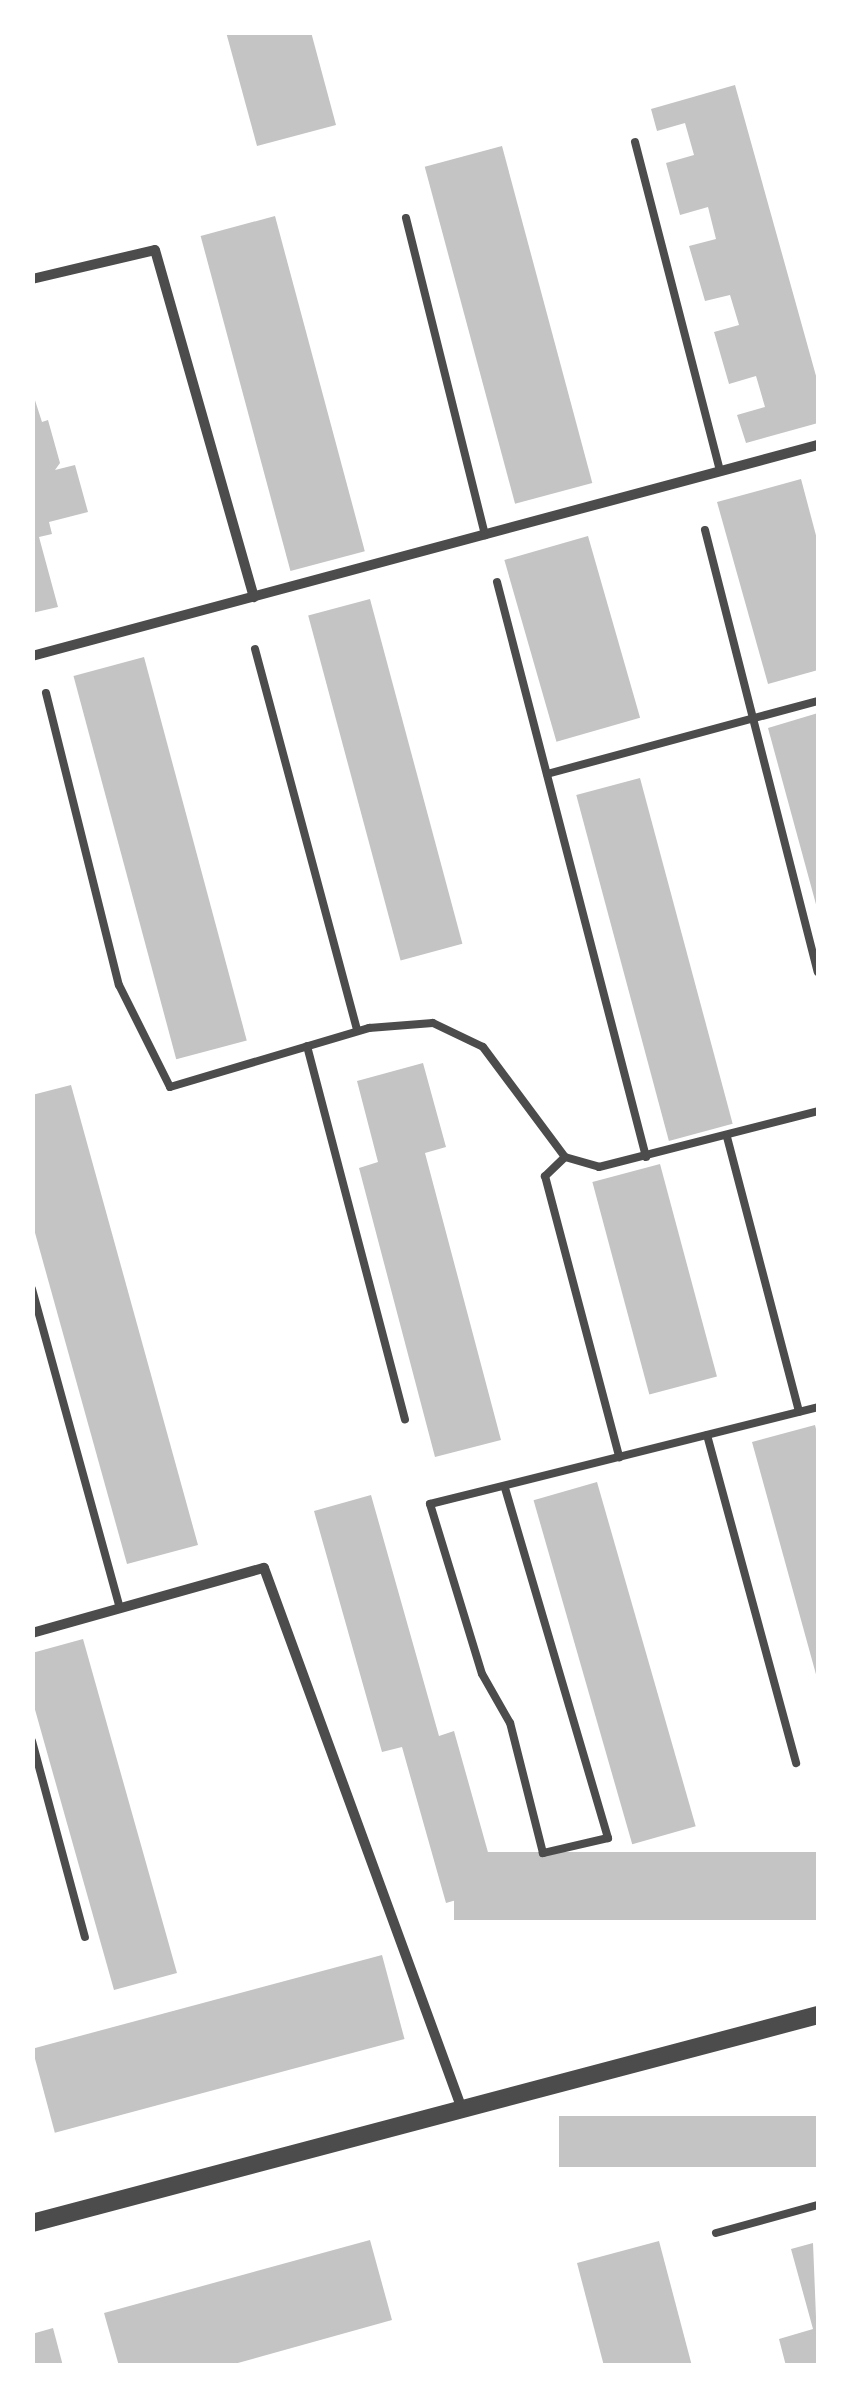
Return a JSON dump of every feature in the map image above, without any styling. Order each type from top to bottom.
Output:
[{"type":"street","points":[[32,279],[155,250],[254,597]]},
{"type":"street","points":[[32,656],[818,445]]},
{"type":"street","points":[[32,1633],[264,1568],[462,2110]]},
{"type":"street","points":[[32,2223],[818,2014]]},
{"type":"lane","points":[[635,142],[720,471]]},
{"type":"lane","points":[[406,218],[485,534]]},
{"type":"lane","points":[[705,530],[818,972]]},
{"type":"lane","points":[[497,582],[646,1157]]},
{"type":"lane","points":[[255,649],[357,1031]]},
{"type":"lane","points":[[46,693],[120,985],[170,1087],[357,1031],[432,1023],[483,1047],[564,1157],[599,1167],[818,1111]]},
{"type":"lane","points":[[546,774],[818,701]]},
{"type":"lane","points":[[306,1046],[405,1419]]},
{"type":"lane","points":[[726,1137],[799,1412]]},
{"type":"lane","points":[[564,1157],[545,1176],[619,1457]]},
{"type":"lane","points":[[32,1289],[120,1608]]},
{"type":"lane","points":[[505,1488],[608,1838],[543,1853],[510,1723],[482,1674],[430,1504],[818,1407]]},
{"type":"lane","points":[[706,1436],[796,1763]]},
{"type":"lane","points":[[32,1741],[85,1937]]},
{"type":"lane","points":[[716,2233],[818,2205]]},
{"type":"building","points":[[226,32],[311,32],[336,125],[257,146]]},
{"type":"building","points":[[735,85],[818,383],[818,423],[746,443],[737,415],[765,407],[756,376],[729,384],[714,332],[739,325],[730,295],[705,301],[689,246],[716,239],[708,207],[680,215],[666,163],[694,155],[685,123],[657,131],[651,109]]},
{"type":"building","points":[[502,146],[592,483],[515,504],[425,167]]},
{"type":"building","points":[[275,216],[365,551],[290,571],[201,236]]},
{"type":"building","points":[[32,391],[42,422],[48,420],[60,463],[55,470],[75,465],[88,512],[49,522],[52,534],[39,537],[58,607],[32,613]]},
{"type":"building","points":[[801,479],[818,543],[818,670],[768,684],[717,502]]},
{"type":"building","points":[[588,536],[640,718],[556,742],[504,560]]},
{"type":"building","points":[[370,599],[462,944],[401,960],[308,616]]},
{"type":"building","points":[[144,657],[247,1040],[176,1059],[73,676]]},
{"type":"building","points":[[818,713],[818,907],[817,908],[768,728]]},
{"type":"building","points":[[640,778],[733,1124],[669,1141],[576,795]]},
{"type":"building","points":[[423,1063],[446,1147],[425,1153],[501,1440],[435,1457],[359,1168],[378,1162],[357,1081]]},
{"type":"building","points":[[71,1085],[198,1545],[127,1564],[32,1222],[32,1095]]},
{"type":"building","points":[[660,1164],[717,1377],[649,1395],[592,1182]]},
{"type":"building","points":[[815,1425],[818,1437],[817,1678],[752,1442]]},
{"type":"building","points":[[597,1482],[696,1826],[632,1844],[534,1500]]},
{"type":"building","points":[[371,1495],[439,1736],[454,1731],[498,1888],[446,1903],[402,1747],[382,1752],[314,1511]]},
{"type":"building","points":[[83,1639],[177,1973],[114,1990],[32,1699],[32,1653]]},
{"type":"building","points":[[454,1852],[818,1852],[818,1920],[454,1920]]},
{"type":"building","points":[[382,1955],[405,2039],[55,2133],[32,2049]]},
{"type":"building","points":[[559,2116],[818,2116],[818,2167],[559,2167]]},
{"type":"building","points":[[370,2240],[392,2320],[227,2366],[119,2366],[104,2313]]},
{"type":"building","points":[[659,2241],[692,2366],[604,2366],[577,2263]]},
{"type":"building","points":[[813,2243],[818,2366],[786,2366],[779,2339],[813,2329],[791,2249]]},
{"type":"building","points":[[53,2328],[63,2366],[32,2366],[32,2334]]}]
